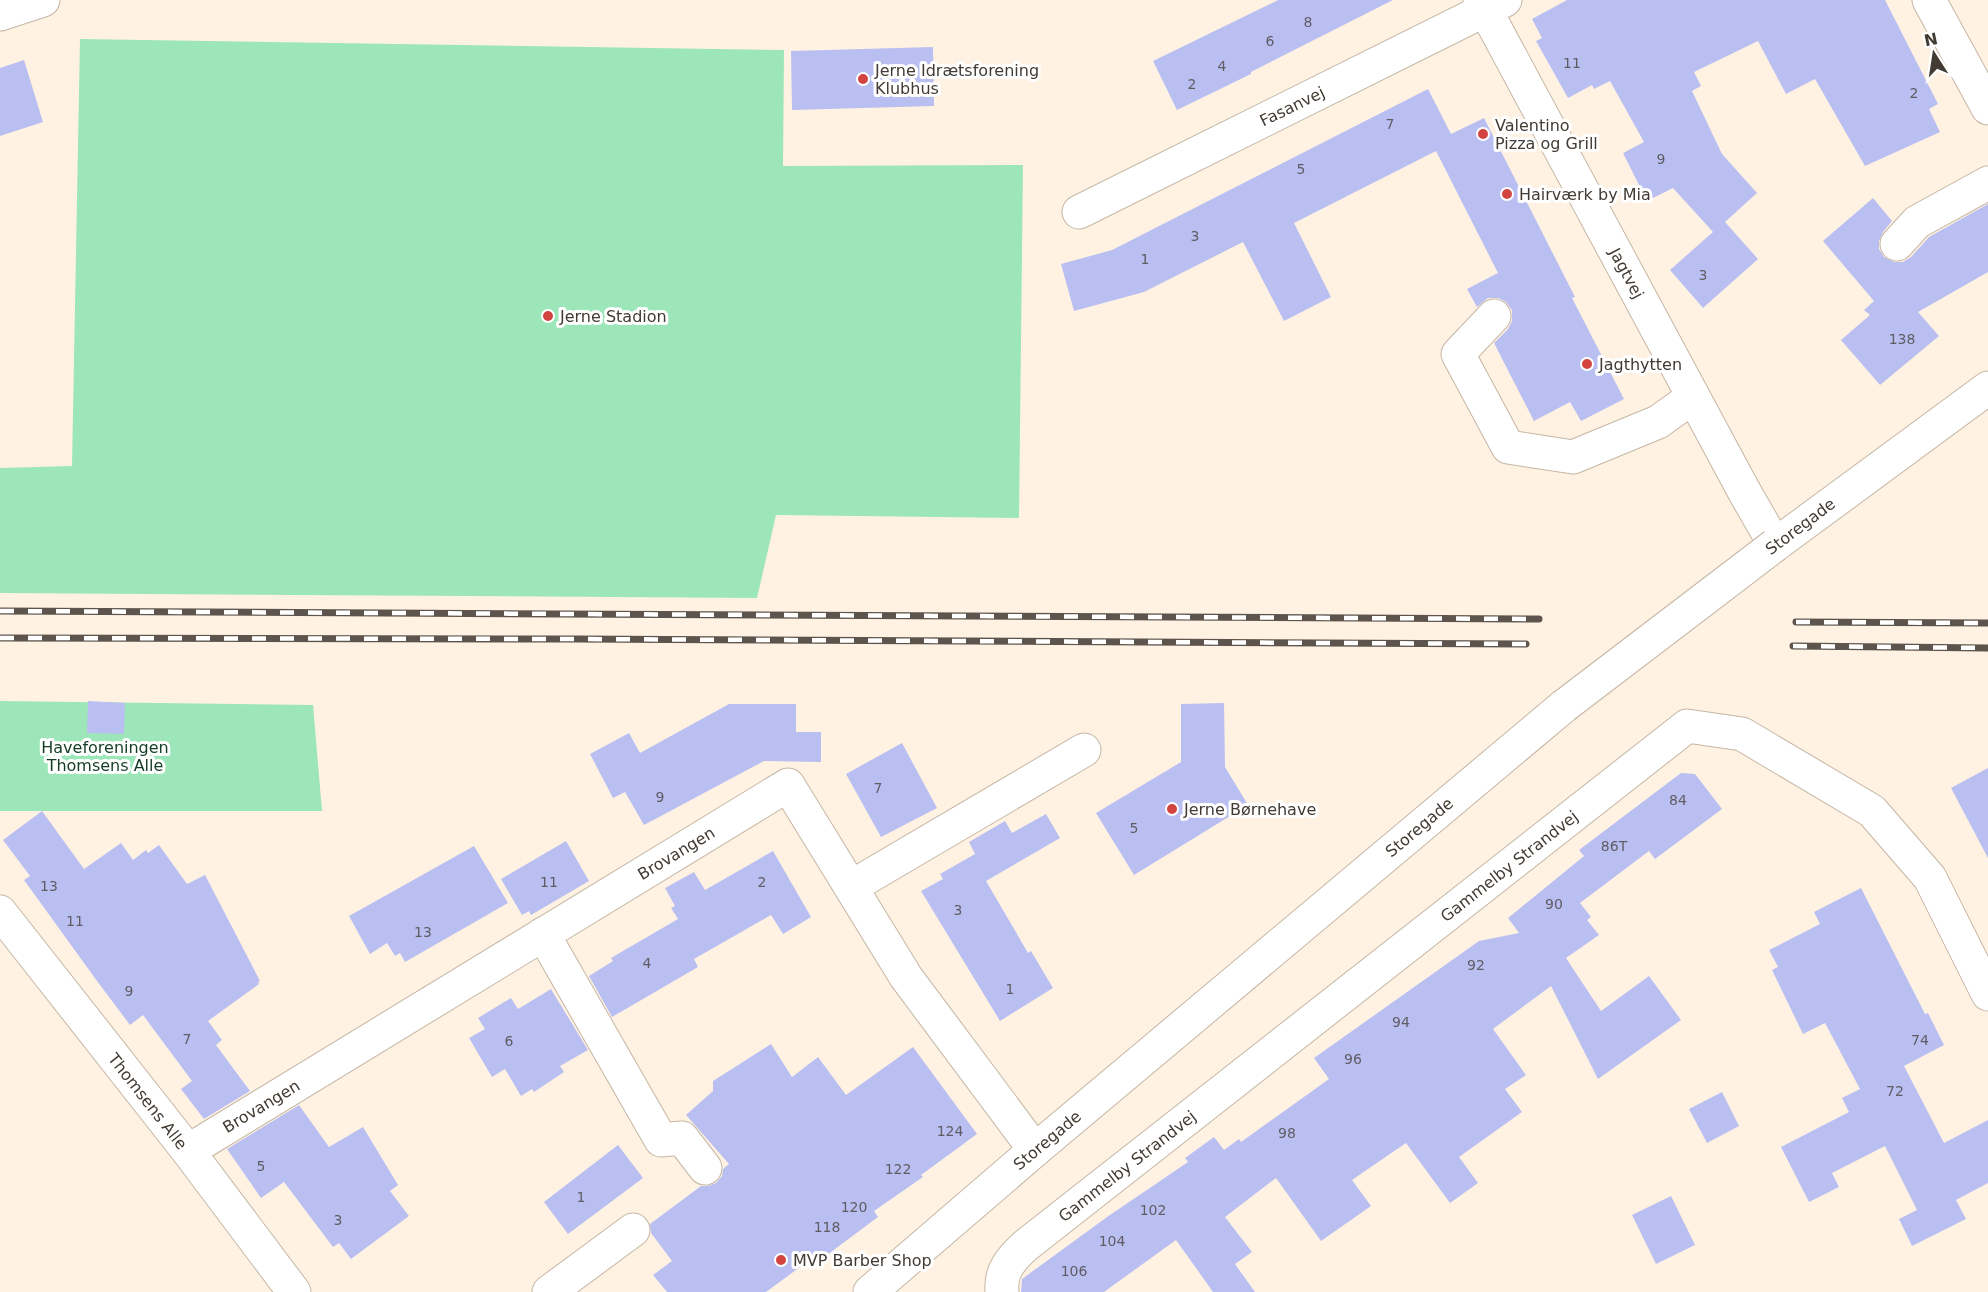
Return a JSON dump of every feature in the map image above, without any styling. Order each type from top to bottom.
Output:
[{"type":"street","points":[[0,14],[43,0]]},
{"type":"street","points":[[1929,0],[1988,108]]},
{"type":"street","name":"Fasanvej","points":[[1079,212],[1490,3]]},
{"type":"street","name":"Jagtvej","points":[[1490,3],[1694,397],[1775,545]]},
{"type":"street","points":[[1898,244],[1917,222],[1988,183]]},
{"type":"street","points":[[1494,316],[1458,354],[1508,447],[1573,457],[1658,422],[1694,397]]},
{"type":"street","name":"Storegade","points":[[870,1292],[1035,1150],[1564,706],[1775,545],[1988,388]]},
{"type":"street","name":"Gammelby Strandvej","points":[[1002,1283],[1012,1258],[1025,1246],[1687,726],[1742,734],[1872,811],[1930,878],[1988,994]]},
{"type":"street","points":[[851,887],[1084,750]]},
{"type":"street","name":"Brovangen","points":[[188,1151],[788,785],[906,977],[1035,1150]]},
{"type":"street","name":"Thomsens Alle","points":[[0,912],[188,1151],[294,1292]]},
{"type":"street","points":[[543,934],[661,1140],[682,1138],[705,1168]]},
{"type":"street","points":[[549,1292],[633,1230]]},
{"type":"green space","name":"Jerne Stadion","points":[[80,39],[784,50],[783,166],[1023,165],[1019,518],[776,515],[757,598],[0,593],[0,468],[72,466]]},
{"type":"green space","name":"Haveforeningen Thomsens Alle","points":[[0,701],[313,705],[322,811],[0,811]]},
{"type":"building","points":[[1278,0],[1393,0],[1177,110],[1153,61]]},
{"type":"building","points":[[1567,0],[1885,0],[1938,104],[1929,109],[1940,132],[1865,166],[1815,79],[1786,94],[1758,41],[1694,72],[1701,86],[1692,91],[1722,154],[1757,193],[1725,222],[1758,259],[1703,308],[1670,270],[1713,232],[1673,188],[1647,201],[1623,153],[1644,142],[1610,81],[1594,89],[1592,85],[1568,98],[1536,41],[1542,38],[1532,19]]},
{"type":"building","name":"Jerne Idrætsforening Klubhus","points":[[933,47],[934,106],[792,110],[791,51]]},
{"type":"building","points":[[24,60],[43,122],[0,136],[0,68]]},
{"type":"building","points":[[1428,89],[1451,134],[1484,118],[1624,399],[1581,421],[1570,402],[1534,421],[1494,343],[1508,329],[1512,321],[1512,310],[1506,302],[1498,298],[1488,298],[1477,307],[1467,289],[1498,273],[1436,151],[1294,223],[1331,297],[1284,321],[1243,242],[1144,292],[1074,311],[1061,264],[1112,250]]},
{"type":"building","points":[[1873,198],[1892,221],[1883,232],[1879,241],[1879,249],[1884,257],[1894,262],[1903,262],[1911,257],[1929,237],[1988,204],[1988,272],[1918,312],[1939,336],[1880,385],[1841,340],[1870,315],[1864,310],[1874,301],[1823,241]]},
{"type":"building","points":[[88,701],[125,703],[124,734],[87,733]]},
{"type":"building","name":"Jerne Børnehave","points":[[1224,703],[1225,767],[1248,805],[1134,875],[1096,813],[1181,762],[1181,704]]},
{"type":"building","points":[[729,704],[796,704],[796,732],[821,732],[821,762],[764,761],[644,825],[625,792],[613,798],[590,754],[629,733],[640,753]]},
{"type":"building","points":[[902,743],[937,808],[881,837],[846,774]]},
{"type":"building","points":[[1988,768],[1988,858],[1951,788]]},
{"type":"building","points":[[1681,773],[1695,774],[1722,809],[1655,859],[1649,851],[1580,903],[1591,917],[1587,920],[1599,935],[1566,958],[1601,1011],[1649,976],[1681,1020],[1598,1079],[1551,986],[1493,1029],[1526,1075],[1505,1089],[1522,1112],[1459,1157],[1478,1183],[1450,1203],[1406,1143],[1352,1180],[1371,1206],[1321,1241],[1276,1178],[1225,1217],[1252,1252],[1235,1264],[1255,1292],[1213,1292],[1176,1240],[1104,1292],[1021,1292],[1022,1279],[1188,1162],[1185,1158],[1214,1137],[1224,1150],[1239,1139],[1241,1142],[1329,1079],[1314,1058],[1479,941],[1519,933],[1508,918],[1584,856],[1579,850]]},
{"type":"building","points":[[42,811],[84,869],[121,843],[133,860],[146,850],[148,853],[159,845],[187,884],[205,875],[260,981],[208,1021],[222,1040],[216,1045],[250,1091],[204,1119],[181,1089],[192,1081],[143,1015],[130,1025],[97,981],[24,880],[30,876],[3,840]]},
{"type":"building","points":[[1046,814],[1060,838],[986,881],[1028,953],[1031,951],[1053,988],[1000,1021],[921,891],[943,879],[940,874],[975,854],[969,842],[1005,821],[1012,833]]},
{"type":"building","points":[[566,841],[589,881],[531,915],[529,911],[522,915],[501,879]]},
{"type":"building","points":[[474,846],[508,903],[405,962],[400,953],[395,956],[387,943],[370,954],[349,916]]},
{"type":"building","points":[[773,851],[811,917],[783,934],[771,915],[694,959],[698,967],[612,1017],[589,976],[613,961],[611,958],[678,919],[671,908],[675,906],[665,888],[694,872],[705,890]]},
{"type":"building","points":[[1861,888],[1925,1014],[1928,1013],[1944,1045],[1904,1066],[1944,1143],[1988,1120],[1988,1183],[1956,1200],[1966,1219],[1912,1246],[1899,1219],[1917,1210],[1885,1146],[1832,1173],[1839,1187],[1809,1202],[1781,1147],[1849,1112],[1842,1098],[1860,1089],[1825,1023],[1803,1034],[1772,970],[1778,967],[1769,950],[1820,924],[1814,912]]},
{"type":"building","points":[[551,989],[588,1050],[560,1066],[564,1072],[534,1092],[532,1089],[521,1096],[505,1069],[492,1077],[469,1038],[485,1029],[478,1018],[511,998],[518,1009]]},
{"type":"building","points":[[771,1044],[792,1077],[818,1057],[846,1095],[913,1047],[977,1134],[921,1175],[923,1177],[874,1211],[878,1217],[819,1261],[815,1256],[766,1292],[667,1292],[653,1275],[672,1261],[651,1233],[650,1224],[701,1186],[716,1183],[722,1176],[723,1169],[729,1164],[686,1115],[713,1091],[713,1081]]},
{"type":"building","points":[[1722,1092],[1739,1126],[1707,1143],[1689,1109]]},
{"type":"building","points":[[299,1105],[329,1147],[363,1127],[398,1185],[390,1191],[409,1216],[351,1259],[339,1243],[333,1247],[284,1182],[261,1198],[227,1149]]},
{"type":"building","points":[[618,1145],[643,1178],[568,1234],[544,1202]]},
{"type":"building","points":[[1671,1196],[1695,1245],[1656,1264],[1632,1215]]},
{"type":"railway","points":[[0,611],[1539,619]]},
{"type":"railway","points":[[1796,622],[1988,623]]},
{"type":"railway","points":[[0,638],[1526,644]]},
{"type":"railway","points":[[1793,646],[1988,648]]},
{"type":"place","name":"Jerne Idrætsforening Klubhus","points":[[863,79]]},
{"type":"place","name":"Valentino Pizza og Grill","points":[[1483,134]]},
{"type":"place","name":"Hairværk by Mia","points":[[1507,194]]},
{"type":"place","name":"Jerne Stadion","points":[[548,316]]},
{"type":"place","name":"Jagthytten","points":[[1587,364]]},
{"type":"place","name":"Jerne Børnehave","points":[[1172,809]]},
{"type":"place","name":"MVP Barber Shop","points":[[781,1260]]}]
